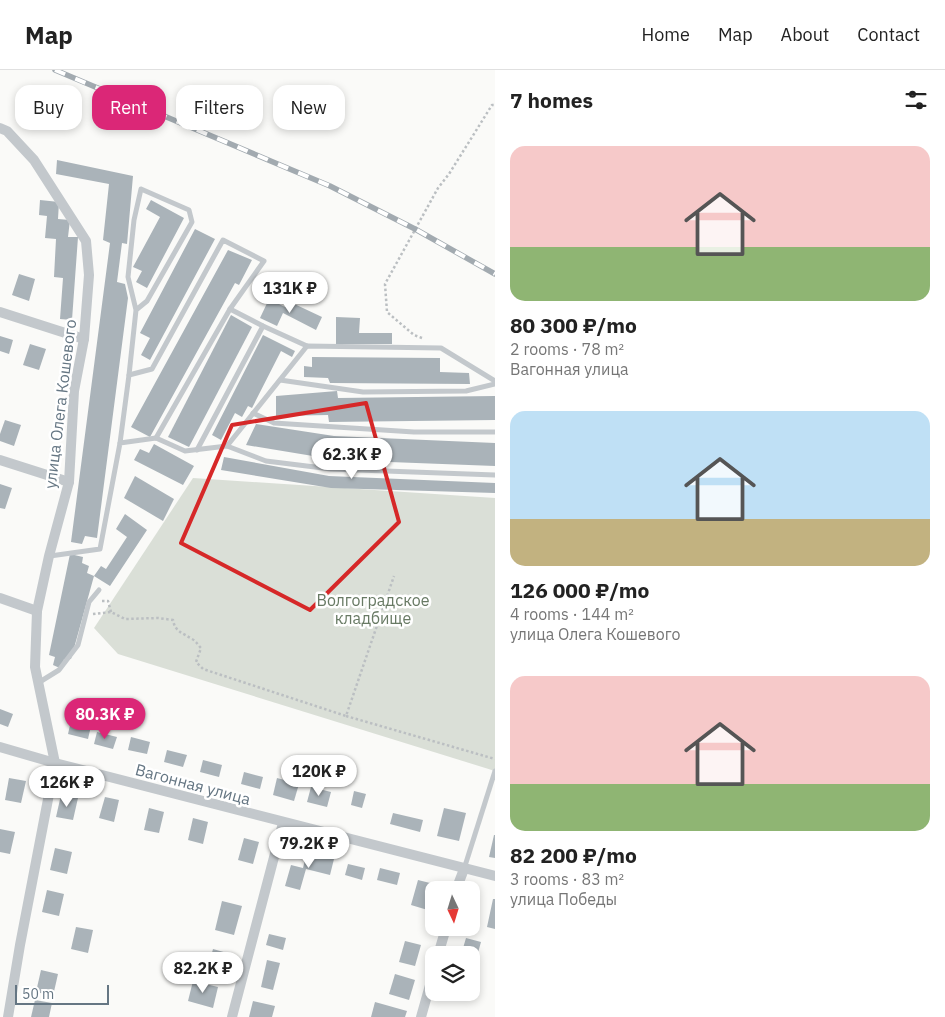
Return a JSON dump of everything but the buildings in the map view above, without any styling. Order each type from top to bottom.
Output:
[{"type":"street","name":"улица Олега Кошевого","points":[[0,128],[7,131],[34,160],[86,241],[89,275],[84,338],[74,391],[69,482],[49,556],[37,611],[35,667],[54,764],[8,1017]]},
{"type":"street","points":[[0,312],[84,338]]},
{"type":"street","points":[[0,460],[69,482]]},
{"type":"street","points":[[0,598],[37,611]]},
{"type":"street","name":"Вагонная улица","points":[[0,747],[54,764],[495,876]]},
{"type":"street","points":[[232,1017],[283,822]]},
{"type":"street","points":[[459,881],[464,868]]},
{"type":"street","points":[[421,1017],[425,1001]]},
{"type":"lane","points":[[49,556],[100,549],[120,443],[129,375],[136,310],[128,277],[134,220],[140,189],[189,210],[192,222],[147,301],[136,310]]},
{"type":"lane","points":[[129,375],[152,370],[223,240],[264,261],[230,309],[156,438]]},
{"type":"lane","points":[[230,309],[307,346],[441,348],[495,383]]},
{"type":"lane","points":[[197,450],[262,326]]},
{"type":"lane","points":[[227,446],[307,346]]},
{"type":"lane","points":[[280,380],[363,392],[466,391],[495,383]]},
{"type":"lane","points":[[253,413],[274,423],[414,432],[495,432]]},
{"type":"lane","points":[[120,443],[156,438],[185,451],[227,446],[266,461],[331,469],[495,475]]},
{"type":"lane","points":[[38,683],[59,670],[78,645],[89,602],[99,590]]},
{"type":"lane","points":[[464,868],[495,771]]},
{"type":"path","points":[[423,339],[414,335],[387,312],[385,284],[438,188],[450,174],[492,104],[495,105]]},
{"type":"path","points":[[346,716],[394,576]]},
{"type":"path","points":[[111,612],[108,601],[99,600],[87,610],[94,615],[111,612],[125,618],[172,620],[174,626],[180,632],[194,640],[201,648],[196,662],[203,669],[346,716],[495,759]]},
{"type":"highlighted area","points":[[366,403],[399,522],[310,610],[181,543],[232,425]]},
{"type":"green space","name":"Волгоградское кладбище","points":[[193,478],[495,498],[495,771],[118,654],[94,628]]},
{"type":"railway","points":[[55,70],[330,186],[415,229],[495,274]]}]
